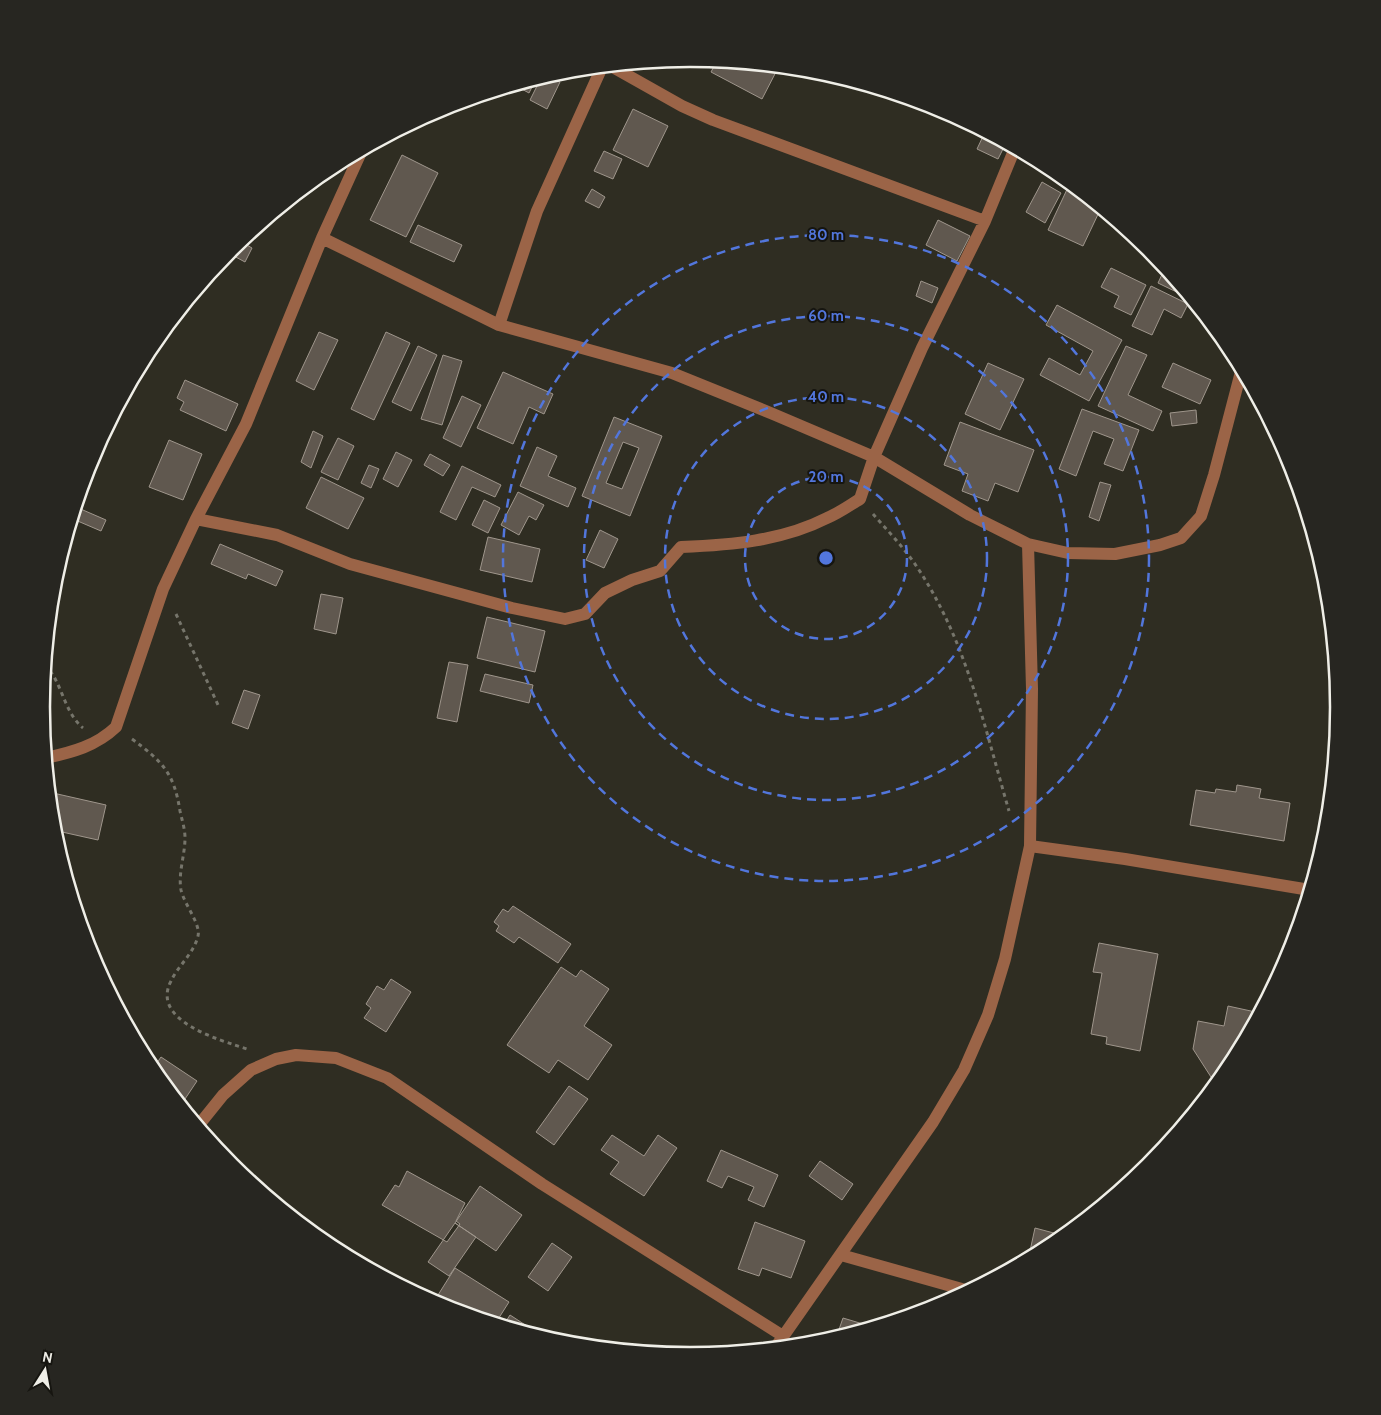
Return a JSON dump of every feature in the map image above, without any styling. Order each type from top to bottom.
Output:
[{"type":"street","points":[[620,71],[682,106],[713,120],[985,221]]},
{"type":"street","points":[[499,325],[537,211],[599,73]]},
{"type":"street","points":[[196,518],[276,535],[350,564],[512,608],[565,619],[586,614],[606,593],[632,580],[660,571],[681,547],[723,545],[778,537],[827,519],[860,498],[874,457],[922,348],[985,221],[1013,154]]},
{"type":"street","points":[[52,757],[68,753],[102,740],[116,727],[163,588],[196,518],[246,424],[322,238],[357,161]]},
{"type":"street","points":[[322,238],[499,325],[672,373],[874,457],[970,515],[1028,544],[1068,553],[1114,554],[1160,545],[1181,538],[1201,516],[1214,476],[1239,378]]},
{"type":"street","points":[[778,1342],[933,1122],[964,1070],[988,1015],[994,996],[1005,959],[1030,846],[1032,689],[1028,544]]},
{"type":"street","points":[[1030,846],[1125,858],[1304,889]]},
{"type":"street","points":[[202,1121],[230,1088],[251,1070],[276,1059],[296,1055],[336,1058],[388,1078],[542,1184],[782,1336]]},
{"type":"street","points":[[841,1255],[960,1288]]},
{"type":"path","points":[[860,498],[918,569],[944,613],[966,665],[1011,817]]},
{"type":"path","points":[[163,588],[219,706]]},
{"type":"path","points":[[51,670],[72,718],[102,740]]},
{"type":"path","points":[[116,727],[153,754],[167,769],[175,784],[185,836],[180,884],[187,908],[198,927],[198,935],[169,983],[166,997],[169,1008],[183,1022],[212,1037],[276,1059]]},
{"type":"building","points":[[713,68],[776,72],[762,99],[711,72]]},
{"type":"building","points":[[560,82],[547,109],[530,100],[537,86]]},
{"type":"building","points":[[532,87],[529,93],[523,90]]},
{"type":"building","points":[[633,109],[668,126],[648,167],[613,150]]},
{"type":"building","points":[[982,138],[1003,149],[998,159],[977,149]]},
{"type":"building","points":[[604,151],[622,159],[613,179],[594,171]]},
{"type":"building","points":[[402,155],[438,173],[406,237],[370,220]]},
{"type":"building","points":[[1042,182],[1061,193],[1045,223],[1026,212]]},
{"type":"building","points":[[592,189],[605,197],[599,208],[585,201]]},
{"type":"building","points":[[1067,190],[1098,214],[1083,246],[1048,230]]},
{"type":"building","points":[[938,220],[970,236],[957,261],[926,245]]},
{"type":"building","points":[[418,225],[462,245],[454,262],[410,242]]},
{"type":"building","points":[[248,246],[252,248],[245,262],[236,257]]},
{"type":"building","points":[[1111,268],[1146,285],[1131,315],[1114,307],[1119,296],[1101,287]]},
{"type":"building","points":[[1162,275],[1178,293],[1158,283]]},
{"type":"building","points":[[921,281],[938,288],[932,303],[916,296]]},
{"type":"building","points":[[1151,286],[1188,304],[1181,318],[1164,309],[1152,335],[1132,326]]},
{"type":"building","points":[[1057,305],[1122,340],[1089,401],[1040,375],[1049,358],[1080,375],[1093,351],[1046,325]]},
{"type":"building","points":[[319,332],[338,340],[314,390],[296,381]]},
{"type":"building","points":[[386,332],[410,343],[374,420],[351,409]]},
{"type":"building","points":[[418,346],[437,355],[411,411],[392,402]]},
{"type":"building","points":[[1126,346],[1147,355],[1128,395],[1162,411],[1153,431],[1098,406]]},
{"type":"building","points":[[443,355],[462,361],[442,425],[421,419]]},
{"type":"building","points":[[988,363],[1024,379],[1000,430],[965,414]]},
{"type":"building","points":[[1173,363],[1211,380],[1200,404],[1162,387]]},
{"type":"building","points":[[503,372],[553,394],[544,414],[529,407],[513,444],[477,428]]},
{"type":"building","points":[[185,380],[238,404],[226,431],[180,410],[184,402],[177,398]]},
{"type":"building","points":[[462,396],[481,405],[461,447],[443,438]]},
{"type":"building","points":[[1082,409],[1139,430],[1123,471],[1104,464],[1114,439],[1093,431],[1076,476],[1059,469]]},
{"type":"building","points":[[1196,410],[1197,423],[1172,426],[1170,413]]},
{"type":"building","points":[[614,417],[662,436],[630,516],[582,496]],"holes":[[[623,442],[639,448],[622,489],[606,483]]]},
{"type":"building","points":[[960,422],[1034,450],[1018,492],[995,483],[988,501],[962,491],[968,474],[944,465]]},
{"type":"building","points":[[313,431],[323,436],[311,468],[301,462]]},
{"type":"building","points":[[338,438],[354,446],[338,480],[321,472]]},
{"type":"building","points":[[169,440],[202,454],[183,500],[149,487]]},
{"type":"building","points":[[537,447],[557,456],[548,476],[576,488],[568,507],[520,486]]},
{"type":"building","points":[[396,452],[412,460],[398,487],[383,479]]},
{"type":"building","points":[[430,454],[450,465],[443,476],[424,465]]},
{"type":"building","points":[[369,465],[379,469],[371,488],[361,483]]},
{"type":"building","points":[[462,466],[501,485],[495,497],[472,487],[456,520],[440,512]]},
{"type":"building","points":[[321,477],[364,498],[348,529],[306,508]]},
{"type":"building","points":[[1100,482],[1111,485],[1099,521],[1089,517]]},
{"type":"building","points":[[518,492],[544,505],[536,520],[529,516],[519,535],[501,525]]},
{"type":"building","points":[[484,500],[500,508],[488,533],[472,525]]},
{"type":"building","points":[[82,509],[106,520],[101,531],[78,521]]},
{"type":"building","points":[[600,530],[618,539],[604,568],[586,560]]},
{"type":"building","points":[[488,537],[540,549],[532,582],[480,570]]},
{"type":"building","points":[[220,544],[283,571],[276,586],[248,574],[246,579],[211,564]]},
{"type":"building","points":[[321,594],[343,598],[336,634],[314,629]]},
{"type":"building","points":[[487,617],[545,631],[535,672],[477,658]]},
{"type":"building","points":[[449,662],[468,665],[457,722],[437,718]]},
{"type":"building","points":[[485,674],[533,685],[529,703],[480,691]]},
{"type":"building","points":[[244,690],[260,695],[248,729],[232,723]]},
{"type":"building","points":[[1237,785],[1261,789],[1259,798],[1290,803],[1284,841],[1190,825],[1196,790],[1215,793],[1216,789],[1236,792]]},
{"type":"building","points":[[55,794],[106,805],[98,840],[62,832]]},
{"type":"building","points":[[513,906],[571,944],[558,963],[519,937],[514,943],[496,931],[499,926],[494,922],[503,909],[508,912]]},
{"type":"building","points":[[1099,943],[1158,954],[1140,1051],[1106,1044],[1107,1037],[1091,1034],[1102,973],[1093,972]]},
{"type":"building","points":[[561,967],[576,977],[581,970],[609,989],[584,1026],[612,1045],[588,1080],[558,1060],[549,1073],[507,1045]]},
{"type":"building","points":[[391,979],[411,992],[386,1032],[364,1018],[371,1008],[366,1004],[377,986],[384,990]]},
{"type":"building","points":[[1228,1006],[1254,1012],[1223,1063],[1213,1077],[1211,1077],[1193,1049],[1198,1021],[1224,1026]]},
{"type":"building","points":[[161,1057],[197,1081],[184,1100],[182,1097],[157,1062]]},
{"type":"building","points":[[569,1086],[588,1099],[554,1145],[536,1132]]},
{"type":"building","points":[[612,1135],[644,1156],[658,1135],[677,1148],[644,1196],[610,1174],[619,1162],[601,1150]]},
{"type":"building","points":[[721,1150],[778,1175],[764,1207],[748,1200],[754,1187],[728,1176],[722,1188],[707,1181]]},
{"type":"building","points":[[820,1161],[853,1184],[842,1200],[809,1176]]},
{"type":"building","points":[[407,1171],[465,1203],[456,1221],[460,1224],[447,1242],[382,1205],[395,1185],[399,1187]]},
{"type":"building","points":[[480,1186],[522,1215],[496,1251],[455,1223]]},
{"type":"building","points":[[755,1222],[805,1241],[791,1278],[762,1268],[759,1276],[738,1269]]},
{"type":"building","points":[[455,1223],[476,1237],[449,1276],[428,1262]]},
{"type":"building","points":[[1035,1228],[1055,1233],[1046,1240],[1030,1250]]},
{"type":"building","points":[[552,1243],[572,1257],[548,1291],[528,1277]]},
{"type":"building","points":[[455,1268],[509,1302],[499,1318],[438,1295]]},
{"type":"building","points":[[510,1315],[528,1327],[525,1326],[507,1320]]},
{"type":"building","points":[[843,1318],[863,1324],[856,1326],[839,1330]]}]
